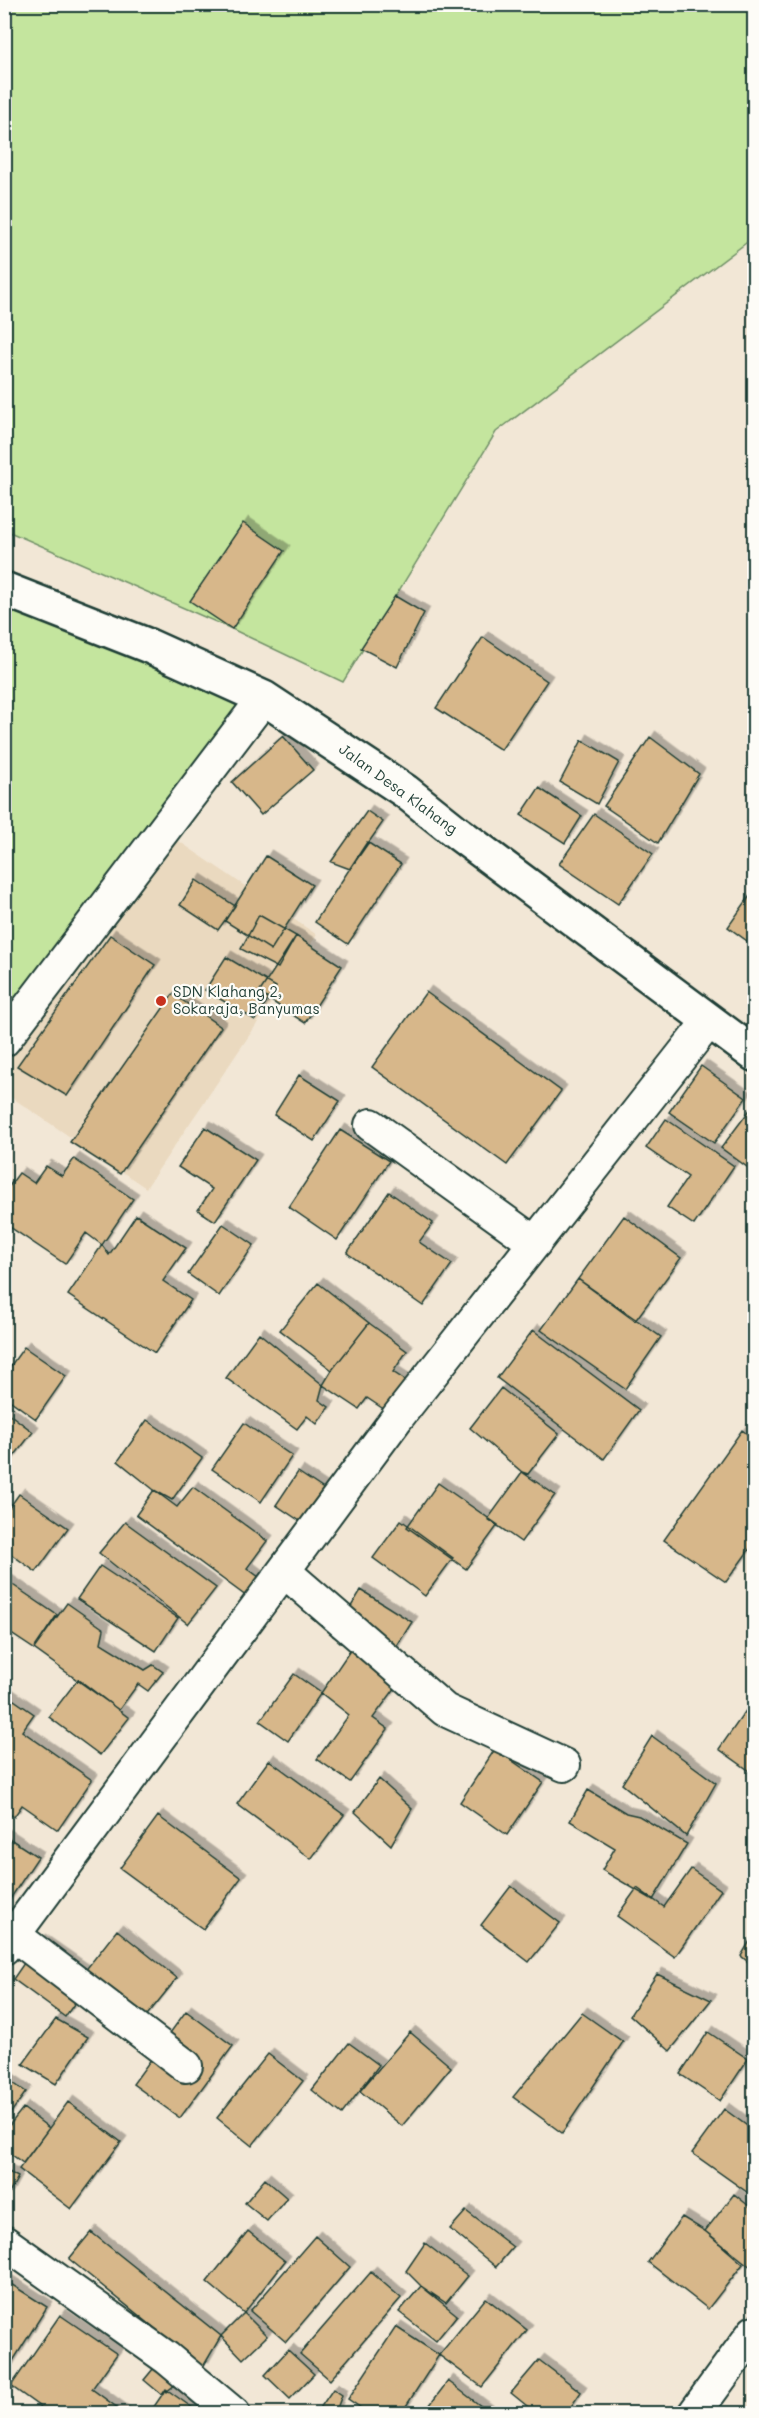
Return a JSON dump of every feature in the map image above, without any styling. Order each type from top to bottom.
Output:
[{"type":"street","name":"Jalan Desa Klahang","points":[[4,589],[149,646],[264,698],[405,791],[754,1054]]},
{"type":"street","points":[[4,1040],[264,698]]},
{"type":"street","points":[[186,2066],[9,1942],[397,1418],[709,1021]]},
{"type":"street","points":[[371,1125],[535,1243]]},
{"type":"street","points":[[284,1572],[445,1710],[564,1765]]},
{"type":"street","points":[[4,2242],[167,2358],[234,2414]]},
{"type":"street","points":[[694,2414],[754,2332]]},
{"type":"shaded area","name":"SDN Klahang 2, Sokaraja, Banyumas","points":[[164,831],[317,935],[146,1188],[5,1093],[5,1066]]},
{"type":"green space","points":[[5,5],[754,5],[754,237],[496,432],[343,682],[232,629],[5,530]]},
{"type":"green space","points":[[5,598],[251,701],[5,1013]]},
{"type":"building","points":[[243,523],[284,551],[232,629],[190,601]]},
{"type":"building","points":[[395,596],[424,613],[397,667],[361,648]]},
{"type":"building","points":[[483,637],[547,681],[501,750],[436,708]]},
{"type":"building","points":[[283,736],[313,770],[261,815],[232,782]]},
{"type":"building","points":[[650,737],[699,774],[658,843],[604,806]]},
{"type":"building","points":[[582,740],[619,762],[597,804],[560,782]]},
{"type":"building","points":[[539,788],[582,816],[565,843],[521,815]]},
{"type":"building","points":[[367,811],[383,822],[350,869],[331,862]]},
{"type":"building","points":[[594,814],[653,854],[618,904],[559,864]]},
{"type":"building","points":[[367,842],[401,864],[348,944],[315,922]]},
{"type":"building","points":[[266,856],[312,885],[271,950],[225,921]]},
{"type":"building","points":[[196,880],[235,906],[218,930],[180,905]]},
{"type":"building","points":[[754,890],[754,946],[728,927]]},
{"type":"building","points":[[259,915],[296,936],[278,968],[241,949]]},
{"type":"building","points":[[110,935],[155,965],[67,1096],[17,1066]]},
{"type":"building","points":[[296,936],[342,966],[305,1023],[259,993]]},
{"type":"building","points":[[226,957],[276,987],[255,1020],[205,990]]},
{"type":"building","points":[[426,992],[561,1091],[507,1165],[372,1067]]},
{"type":"building","points":[[173,994],[221,1027],[120,1174],[70,1142]]},
{"type":"building","points":[[701,1066],[746,1098],[714,1143],[669,1112]]},
{"type":"building","points":[[299,1075],[340,1101],[314,1141],[274,1115]]},
{"type":"building","points":[[752,1107],[754,1109],[754,1172],[721,1148]]},
{"type":"building","points":[[666,1119],[734,1166],[694,1225],[667,1207],[688,1177],[646,1148]]},
{"type":"building","points":[[205,1127],[256,1160],[215,1221],[198,1210],[212,1189],[178,1167]]},
{"type":"building","points":[[340,1130],[389,1161],[337,1240],[289,1207]]},
{"type":"building","points":[[74,1159],[133,1199],[102,1245],[86,1233],[65,1264],[4,1223],[4,1193],[19,1173],[34,1183],[46,1166],[62,1176]]},
{"type":"building","points":[[389,1192],[433,1223],[419,1242],[452,1264],[423,1306],[347,1253]]},
{"type":"building","points":[[136,1215],[186,1248],[163,1281],[191,1300],[155,1353],[68,1295],[102,1245],[109,1255]]},
{"type":"building","points":[[624,1216],[681,1258],[635,1321],[578,1279]]},
{"type":"building","points":[[223,1224],[254,1245],[219,1296],[188,1274]]},
{"type":"building","points":[[578,1279],[661,1337],[625,1389],[541,1330]]},
{"type":"building","points":[[318,1283],[369,1323],[332,1370],[280,1330]]},
{"type":"building","points":[[369,1323],[407,1351],[393,1372],[417,1388],[397,1418],[367,1398],[359,1409],[323,1385]]},
{"type":"building","points":[[533,1330],[639,1410],[604,1459],[497,1378]]},
{"type":"building","points":[[259,1333],[323,1385],[319,1400],[329,1407],[317,1424],[307,1416],[297,1429],[226,1378]]},
{"type":"building","points":[[24,1347],[66,1376],[36,1419],[4,1396],[4,1375]]},
{"type":"building","points":[[501,1388],[559,1434],[528,1474],[522,1472],[470,1428]]},
{"type":"building","points":[[4,1410],[33,1432],[4,1469]]},
{"type":"building","points":[[147,1420],[202,1458],[172,1500],[154,1490],[118,1461]]},
{"type":"building","points":[[244,1423],[292,1456],[261,1502],[212,1469]]},
{"type":"building","points":[[742,1430],[754,1439],[754,1543],[726,1582],[664,1540]]},
{"type":"building","points":[[298,1472],[328,1492],[306,1525],[276,1505]]},
{"type":"building","points":[[522,1472],[555,1495],[521,1542],[488,1519]]},
{"type":"building","points":[[438,1483],[498,1525],[466,1569],[407,1527]]},
{"type":"building","points":[[193,1487],[267,1541],[247,1568],[272,1587],[258,1605],[136,1515],[154,1490],[177,1507]]},
{"type":"building","points":[[19,1494],[68,1528],[36,1572],[4,1549],[4,1515]]},
{"type":"building","points":[[401,1520],[453,1558],[425,1596],[373,1558]]},
{"type":"building","points":[[125,1522],[216,1588],[188,1624],[99,1553]]},
{"type":"building","points":[[100,1566],[178,1618],[156,1651],[77,1599]]},
{"type":"building","points":[[4,1579],[57,1615],[34,1649],[4,1629]]},
{"type":"building","points":[[361,1590],[412,1622],[383,1668],[333,1636]]},
{"type":"building","points":[[67,1603],[104,1629],[101,1643],[145,1670],[153,1665],[163,1672],[148,1691],[138,1684],[119,1710],[34,1649]]},
{"type":"building","points":[[351,1649],[399,1683],[373,1718],[388,1729],[350,1782],[317,1759],[349,1715],[321,1693]]},
{"type":"building","points":[[294,1674],[321,1693],[288,1741],[260,1721]]},
{"type":"building","points":[[78,1679],[129,1718],[100,1755],[49,1717]]},
{"type":"building","points":[[4,1693],[34,1714],[22,1731],[92,1780],[58,1830],[22,1805],[14,1817],[4,1810]]},
{"type":"building","points":[[747,1709],[754,1714],[754,1774],[719,1749]]},
{"type":"building","points":[[652,1736],[716,1783],[686,1836],[622,1784]]},
{"type":"building","points":[[495,1749],[543,1782],[507,1835],[460,1802]]},
{"type":"building","points":[[269,1760],[344,1815],[311,1859],[237,1804]]},
{"type":"building","points":[[379,1779],[412,1809],[391,1845],[355,1812]]},
{"type":"building","points":[[588,1790],[626,1813],[639,1816],[687,1844],[653,1900],[602,1870],[615,1848],[570,1821]]},
{"type":"building","points":[[158,1816],[241,1878],[203,1929],[120,1868]]},
{"type":"building","points":[[4,1835],[38,1857],[4,1908]]},
{"type":"building","points":[[691,1869],[721,1890],[675,1957],[617,1916],[637,1888],[664,1907]]},
{"type":"building","points":[[511,1886],[560,1923],[529,1962],[481,1925]]},
{"type":"building","points":[[117,1930],[177,1978],[144,2019],[84,1972]]},
{"type":"building","points":[[754,1934],[754,1967],[741,1956]]},
{"type":"building","points":[[40,1940],[93,1977],[65,2017],[13,1979]]},
{"type":"building","points":[[657,1974],[711,2000],[670,2051],[630,2015]]},
{"type":"building","points":[[186,2011],[233,2046],[180,2118],[133,2084]]},
{"type":"building","points":[[582,2013],[623,2042],[562,2133],[513,2097]]},
{"type":"building","points":[[56,2019],[88,2037],[56,2084],[23,2064]]},
{"type":"building","points":[[410,2032],[451,2067],[402,2126],[360,2091]]},
{"type":"building","points":[[708,2032],[748,2059],[720,2101],[680,2074]]},
{"type":"building","points":[[349,2043],[379,2065],[342,2114],[312,2090]]},
{"type":"building","points":[[268,2054],[303,2081],[252,2146],[217,2118]]},
{"type":"building","points":[[4,2077],[26,2092],[4,2122]]},
{"type":"building","points":[[68,2102],[121,2142],[71,2209],[19,2169]]},
{"type":"building","points":[[23,2108],[49,2128],[23,2163],[4,2149],[4,2132]]},
{"type":"building","points":[[724,2109],[754,2131],[754,2197],[692,2153]]},
{"type":"building","points":[[5,2170],[18,2177],[7,2197],[4,2196]]},
{"type":"building","points":[[265,2179],[287,2198],[267,2221],[245,2203]]},
{"type":"building","points":[[734,2194],[754,2210],[754,2265],[752,2268],[705,2231]]},
{"type":"building","points":[[466,2211],[513,2247],[496,2267],[450,2229]]},
{"type":"building","points":[[682,2217],[705,2231],[743,2264],[708,2309],[648,2262]]},
{"type":"building","points":[[248,2231],[285,2261],[244,2313],[207,2282]]},
{"type":"building","points":[[91,2232],[221,2336],[203,2367],[69,2259]]},
{"type":"building","points":[[315,2236],[350,2267],[286,2342],[250,2311]]},
{"type":"building","points":[[425,2243],[468,2276],[446,2303],[421,2286],[406,2271]]},
{"type":"building","points":[[371,2272],[401,2298],[330,2380],[300,2354]]},
{"type":"building","points":[[6,2281],[47,2307],[6,2372],[4,2371]]},
{"type":"building","points":[[421,2286],[457,2315],[436,2341],[399,2312]]},
{"type":"building","points":[[486,2298],[527,2330],[482,2387],[439,2355]]},
{"type":"building","points":[[244,2313],[267,2336],[243,2359],[221,2336]]},
{"type":"building","points":[[60,2315],[117,2354],[92,2389],[126,2414],[50,2414],[11,2386]]},
{"type":"building","points":[[396,2327],[439,2355],[401,2414],[370,2414],[348,2399]]},
{"type":"building","points":[[288,2350],[314,2374],[290,2399],[265,2375]]},
{"type":"building","points":[[539,2360],[581,2392],[566,2414],[537,2414],[511,2393]]},
{"type":"building","points":[[158,2363],[180,2381],[162,2395],[144,2380]]},
{"type":"building","points":[[448,2381],[490,2413],[423,2414]]},
{"type":"building","points":[[166,2389],[201,2414],[149,2414]]},
{"type":"building","points":[[333,2389],[342,2395],[335,2414],[316,2414]]},
{"type":"place","name":"SDN Klahang 2, Sokaraja, Banyumas","points":[[161,1001]]}]
